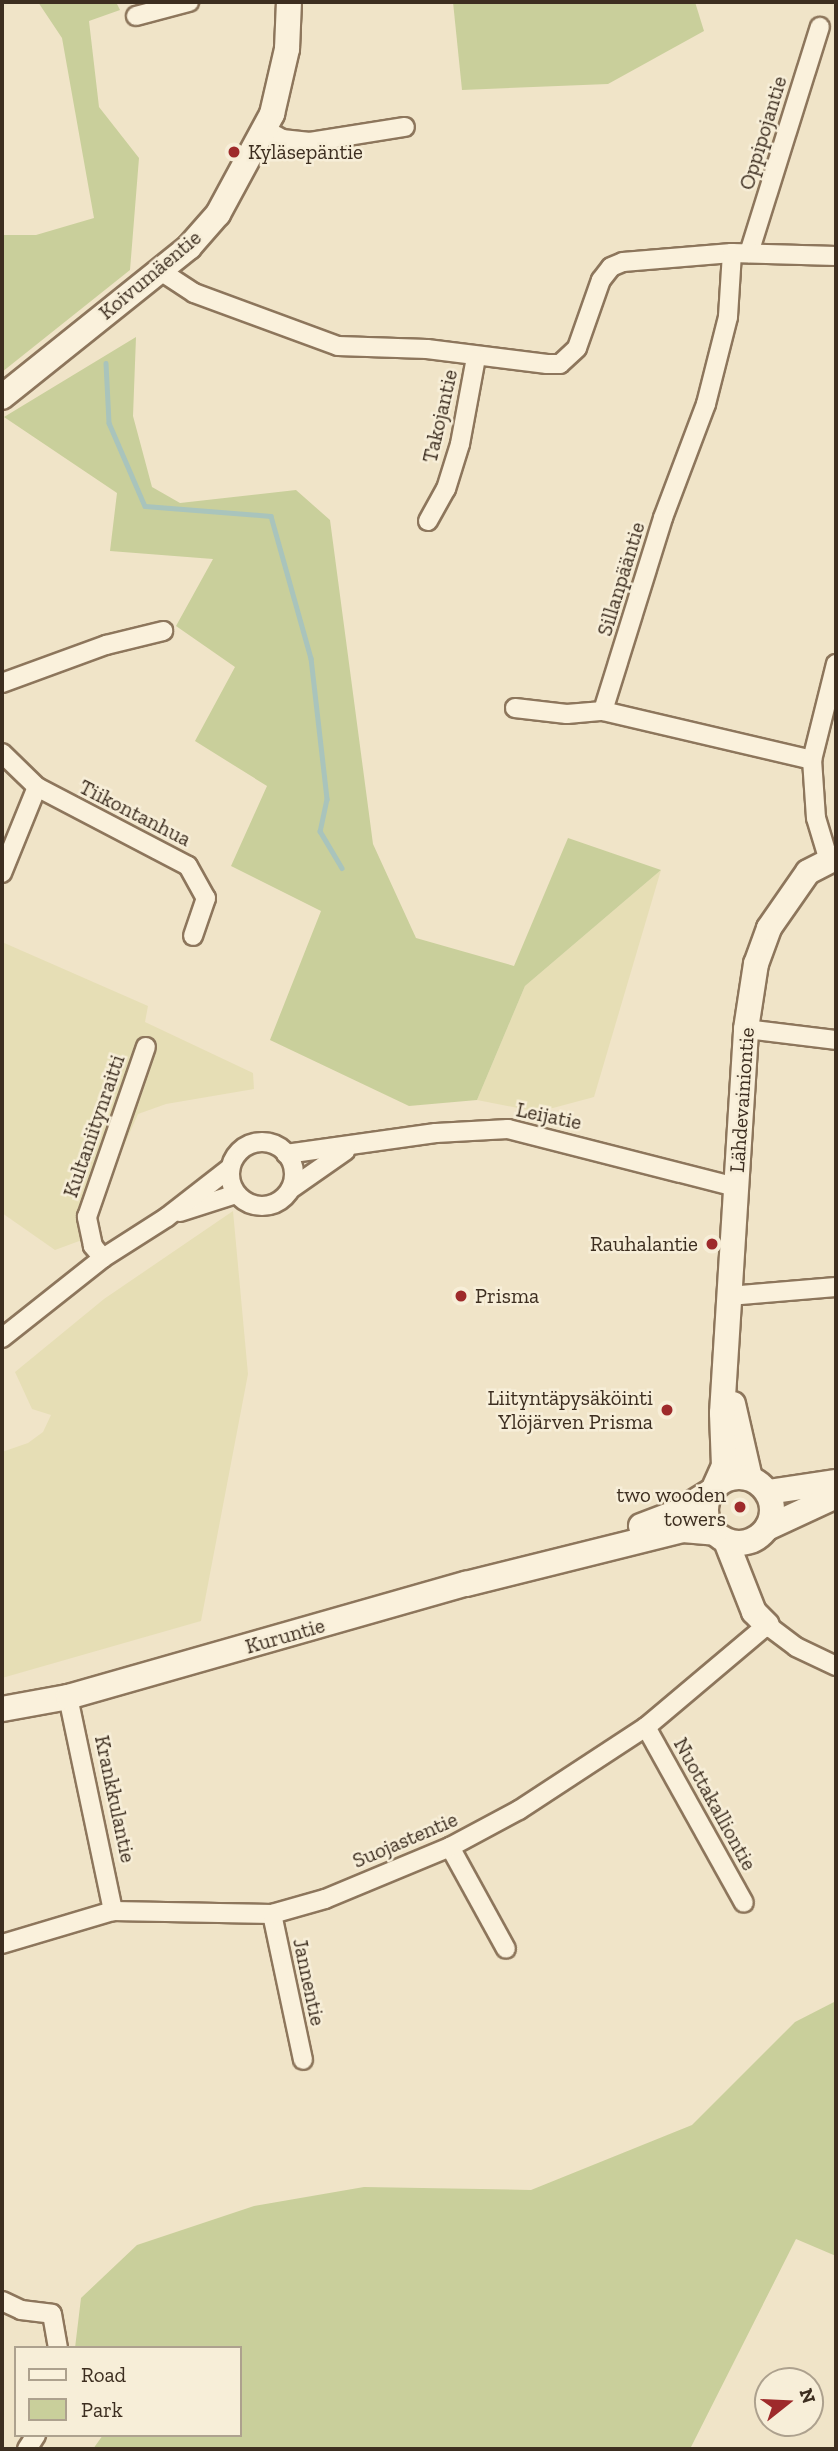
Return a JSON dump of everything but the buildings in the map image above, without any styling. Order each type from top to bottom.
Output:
[{"type":"street","points":[[136,16],[189,2]]},
{"type":"street","name":"Koivumäentie","points":[[2,397],[189,247],[218,214],[266,130],[287,49],[289,2]]},
{"type":"street","name":"Oppipojantie","points":[[741,253],[820,27]]},
{"type":"street","points":[[266,130],[282,139],[310,142],[405,127]]},
{"type":"street","points":[[159,270],[194,292],[338,345],[427,349],[476,358],[560,364],[577,348],[601,280],[611,267],[623,262],[741,253],[836,256]]},
{"type":"street","name":"Sillanpääntie","points":[[603,711],[663,518],[706,404],[741,253]]},
{"type":"street","name":"Takojantie","points":[[428,520],[446,489],[460,444],[476,358]]},
{"type":"street","points":[[2,683],[106,645],[163,631]]},
{"type":"street","points":[[833,859],[816,818],[812,760],[836,664]]},
{"type":"street","points":[[515,708],[568,714],[603,711],[812,760]]},
{"type":"street","name":"Tiikontanhua","points":[[2,753],[37,788],[188,866],[206,898],[193,936]]},
{"type":"street","points":[[2,873],[37,788]]},
{"type":"street","name":"Lähdevainiontie","points":[[713,1489],[723,1466],[722,1413],[727,1374],[729,1296],[746,1029],[756,964],[769,928],[808,872],[833,859]]},
{"type":"street","points":[[746,1029],[836,1041]]},
{"type":"street","name":"Kultaniitynraitti","points":[[103,1258],[89,1232],[89,1206],[146,1047]]},
{"type":"street","name":"Leijatie","points":[[2,1338],[103,1258],[167,1217],[230,1168],[245,1146],[258,1142],[272,1143],[286,1154],[348,1149],[436,1133],[508,1129],[736,1187]]},
{"type":"street","name":"Leijatie","points":[[167,1217],[236,1194],[259,1207],[284,1199],[292,1188],[348,1149]]},
{"type":"street","points":[[286,1154],[295,1174],[292,1188]]},
{"type":"street","points":[[230,1168],[236,1194]]},
{"type":"street","points":[[729,1296],[836,1287]]},
{"type":"street","name":"Lähdevainiontie","points":[[727,1374],[759,1485]]},
{"type":"street","points":[[836,1482],[759,1485],[732,1477],[713,1489],[706,1513],[720,1537],[754,1612],[796,1647],[836,1666]]},
{"type":"street","points":[[759,1485],[773,1510],[752,1560],[767,1625]]},
{"type":"street","name":"Kuruntie","points":[[2,1709],[68,1697],[502,1574],[678,1513],[713,1489]]},
{"type":"street","points":[[720,1537],[744,1543],[836,1496]]},
{"type":"street","name":"Kuruntie","points":[[502,1574],[583,1558],[683,1530],[720,1537]]},
{"type":"street","name":"Suojastentie","points":[[2,1944],[113,1911],[272,1914],[325,1899],[450,1847],[519,1810],[646,1727],[767,1625]]},
{"type":"street","name":"Kuruntie","points":[[2,1726],[68,1697]]},
{"type":"street","name":"Krankkulantie","points":[[68,1697],[113,1911]]},
{"type":"street","name":"Nuottakalliontie","points":[[646,1727],[744,1903]]},
{"type":"street","points":[[450,1847],[506,1949]]},
{"type":"street","name":"Jannentie","points":[[272,1914],[303,2060]]},
{"type":"street","points":[[2,2301],[21,2310],[52,2314],[58,2346]]},
{"type":"shaded area","points":[[661,870],[594,1097],[538,1112],[477,1100],[525,986]]},
{"type":"shaded area","points":[[2,942],[148,1006],[145,1022],[253,1073],[254,1089],[166,1104],[138,1114],[82,1240],[55,1250],[2,1213]]},
{"type":"shaded area","points":[[233,1211],[248,1374],[201,1621],[2,1678],[2,1452],[28,1443],[43,1432],[51,1415],[32,1409],[15,1372],[104,1299]]},
{"type":"green space","points":[[38,2],[116,2],[120,10],[89,21],[99,107],[139,158],[130,270],[2,372],[2,235],[36,235],[94,218],[62,38]]},
{"type":"green space","points":[[453,2],[695,2],[704,31],[608,84],[462,90]]},
{"type":"green space","points":[[136,337],[133,416],[152,487],[180,503],[296,490],[330,520],[373,844],[416,938],[514,966],[568,838],[661,870],[525,986],[477,1100],[409,1106],[270,1040],[321,911],[231,866],[267,786],[195,741],[235,667],[176,626],[213,559],[110,551],[117,493],[4,417]]},
{"type":"green space","points":[[836,2001],[836,2256],[796,2239],[690,2449],[93,2449],[102,2437],[242,2437],[242,2346],[75,2346],[81,2298],[137,2245],[254,2206],[364,2187],[531,2190],[692,2125],[795,2022]]},
{"type":"waterway","points":[[106,363],[109,423],[145,506],[271,516],[311,658],[327,799],[320,831],[342,868]]},
{"type":"place","name":"Kyläsepäntie","points":[[234,152]]},
{"type":"place","name":"Rauhalantie","points":[[712,1244]]},
{"type":"place","name":"Prisma","points":[[461,1296]]},
{"type":"place","name":"Liityntäpysäköinti Ylöjärven Prisma","points":[[667,1410]]},
{"type":"place","name":"two wooden towers","points":[[740,1507]]}]
